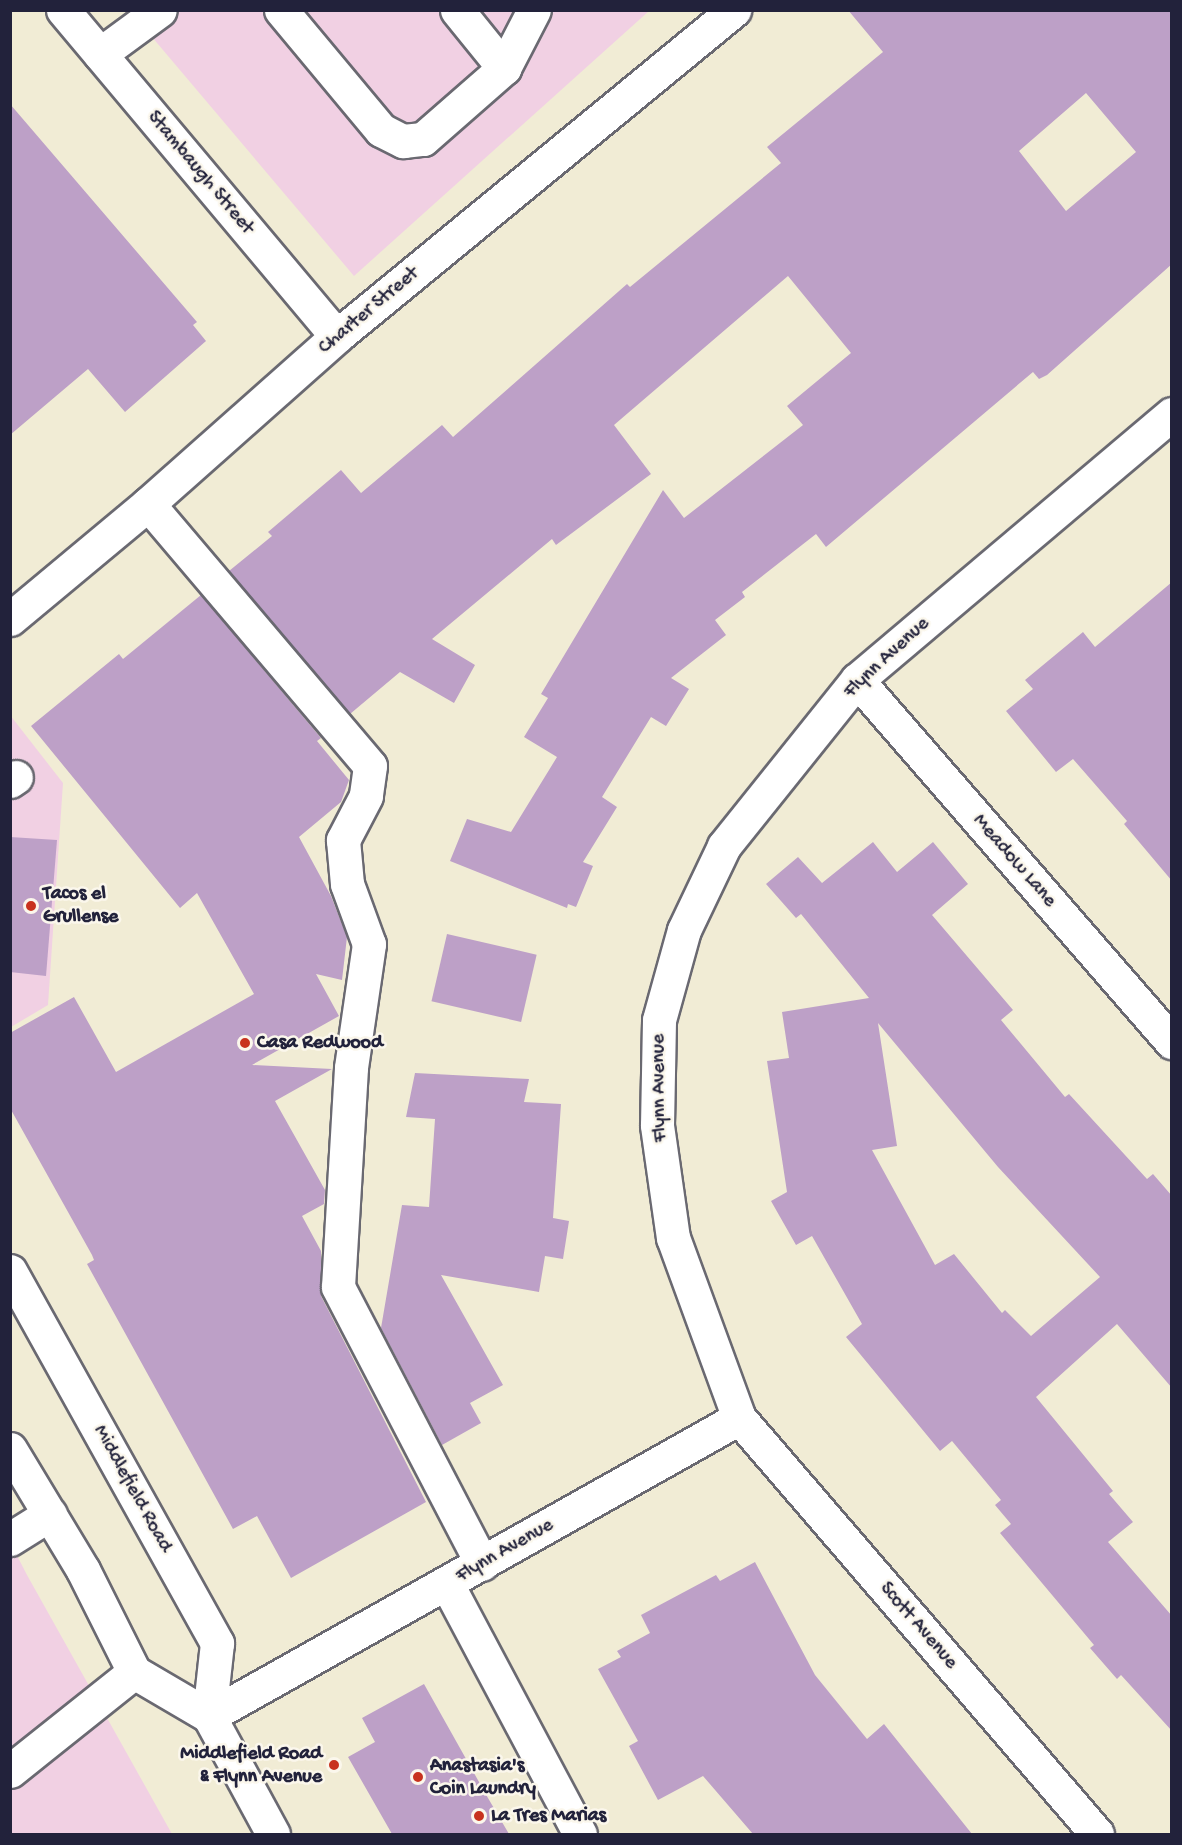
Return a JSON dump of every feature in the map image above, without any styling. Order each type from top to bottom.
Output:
[{"type":"street","name":"Stambaugh Street","points":[[63,10],[337,336]]},
{"type":"street","points":[[100,54],[160,10]]},
{"type":"street","points":[[281,10],[381,130],[403,141],[423,139],[504,68],[534,10]]},
{"type":"street","points":[[457,10],[504,68]]},
{"type":"street","name":"Charter Street","points":[[10,619],[148,504],[337,336],[734,10]]},
{"type":"street","name":"Flynn Avenue","points":[[210,1716],[739,1418],[673,1238],[657,1125],[659,1020],[684,930],[724,846],[857,680],[1172,414]]},
{"type":"street","points":[[148,504],[370,766],[366,796],[343,840],[347,884],[369,944],[351,1068],[338,1287],[482,1564]]},
{"type":"street","name":"Meadow Lane","points":[[857,680],[1172,1042]]},
{"type":"street","name":"Middlefield Road","points":[[10,1271],[217,1643],[210,1716]]},
{"type":"street","name":"Scott Avenue","points":[[739,1418],[1096,1834]]},
{"type":"street","points":[[10,1449],[83,1570],[134,1672],[210,1716],[273,1834]]},
{"type":"street","points":[[10,1539],[50,1514]]},
{"type":"street","points":[[447,1584],[580,1834]]},
{"type":"street","points":[[10,1772],[134,1672]]},
{"type":"shaded area","points":[[130,11],[649,11],[354,276]]},
{"type":"shaded area","points":[[10,715],[63,783],[48,1005],[11,1027]]},
{"type":"shaded area","points":[[10,1542],[27,1575],[172,1834],[11,1834]]},
{"type":"building","points":[[848,10],[1172,10],[1172,264],[1047,375],[1039,379],[1033,372],[826,547],[816,534],[742,592],[745,597],[715,620],[726,635],[671,678],[689,689],[666,726],[651,717],[602,797],[617,807],[583,862],[593,866],[576,907],[568,904],[567,908],[450,861],[467,819],[511,832],[557,757],[524,737],[548,698],[541,694],[663,490],[684,518],[803,425],[787,406],[851,353],[788,276],[614,425],[651,474],[556,545],[552,539],[432,639],[475,665],[454,703],[400,672],[350,714],[229,571],[272,536],[268,532],[341,470],[361,493],[442,425],[453,437],[627,284],[630,287],[781,163],[767,147],[883,52]],"holes":[[[1086,93],[1136,152],[1066,211],[1019,151]]]},
{"type":"building","points":[[10,104],[197,322],[193,325],[206,341],[125,412],[88,369],[10,435]]},
{"type":"building","points":[[1172,582],[1172,881],[1124,824],[1127,821],[1073,759],[1056,772],[1006,711],[1033,689],[1025,680],[1083,632],[1095,647]]},
{"type":"building","points":[[201,595],[321,738],[317,741],[349,780],[341,802],[299,837],[331,896],[347,937],[342,980],[316,974],[339,1016],[252,1065],[332,1069],[275,1101],[325,1190],[324,1204],[302,1216],[321,1251],[321,1296],[426,1502],[291,1578],[257,1516],[233,1529],[87,1264],[94,1260],[92,1255],[10,1108],[10,1033],[74,997],[116,1072],[254,994],[197,893],[180,908],[31,726],[119,654],[123,659]]},
{"type":"building","name":"Tacos el Grullense","points":[[10,837],[57,840],[46,976],[10,972]]},
{"type":"building","points":[[873,842],[897,872],[933,842],[968,884],[932,915],[1013,1010],[1001,1020],[1065,1097],[1069,1094],[1147,1179],[1153,1174],[1172,1196],[1172,1388],[1117,1324],[1036,1397],[1113,1491],[1109,1494],[1133,1522],[1108,1542],[1172,1616],[1172,1731],[1121,1675],[1117,1679],[1090,1648],[1094,1645],[1000,1533],[1011,1524],[995,1505],[1001,1500],[952,1441],[940,1451],[846,1337],[862,1324],[812,1236],[796,1245],[771,1201],[787,1192],[767,1061],[789,1058],[782,1012],[869,998],[801,914],[796,918],[766,884],[798,857],[822,883]],"holes":[[[878,1023],[998,1167],[1100,1277],[1031,1336],[1005,1310],[1002,1313],[954,1254],[935,1265],[872,1150],[897,1146]]]},
{"type":"building","points":[[447,934],[537,955],[521,1022],[431,1001]]},
{"type":"building","points":[[415,1073],[529,1079],[524,1102],[561,1104],[553,1218],[569,1221],[563,1259],[545,1256],[539,1292],[441,1275],[503,1385],[470,1403],[481,1423],[442,1445],[381,1328],[402,1205],[429,1207],[435,1119],[406,1117]]},
{"type":"building","points":[[755,1562],[815,1675],[867,1739],[884,1724],[972,1834],[753,1834],[703,1776],[658,1800],[629,1746],[638,1741],[598,1669],[621,1657],[617,1651],[650,1633],[641,1615],[716,1575],[720,1581]]},
{"type":"building","name":"Anastasia's Coin Laundry","points":[[424,1684],[509,1834],[392,1834],[348,1757],[375,1742],[362,1718]]},
{"type":"place","name":"Tacos el Grullense","points":[[31,906]]},
{"type":"place","name":"Casa Redwood","points":[[245,1043]]},
{"type":"place","name":"Middlefield Road & Flynn Avenue","points":[[334,1765]]},
{"type":"place","name":"Anastasia's Coin Laundry","points":[[418,1777]]},
{"type":"place","name":"La Tres Marias","points":[[479,1816]]}]
